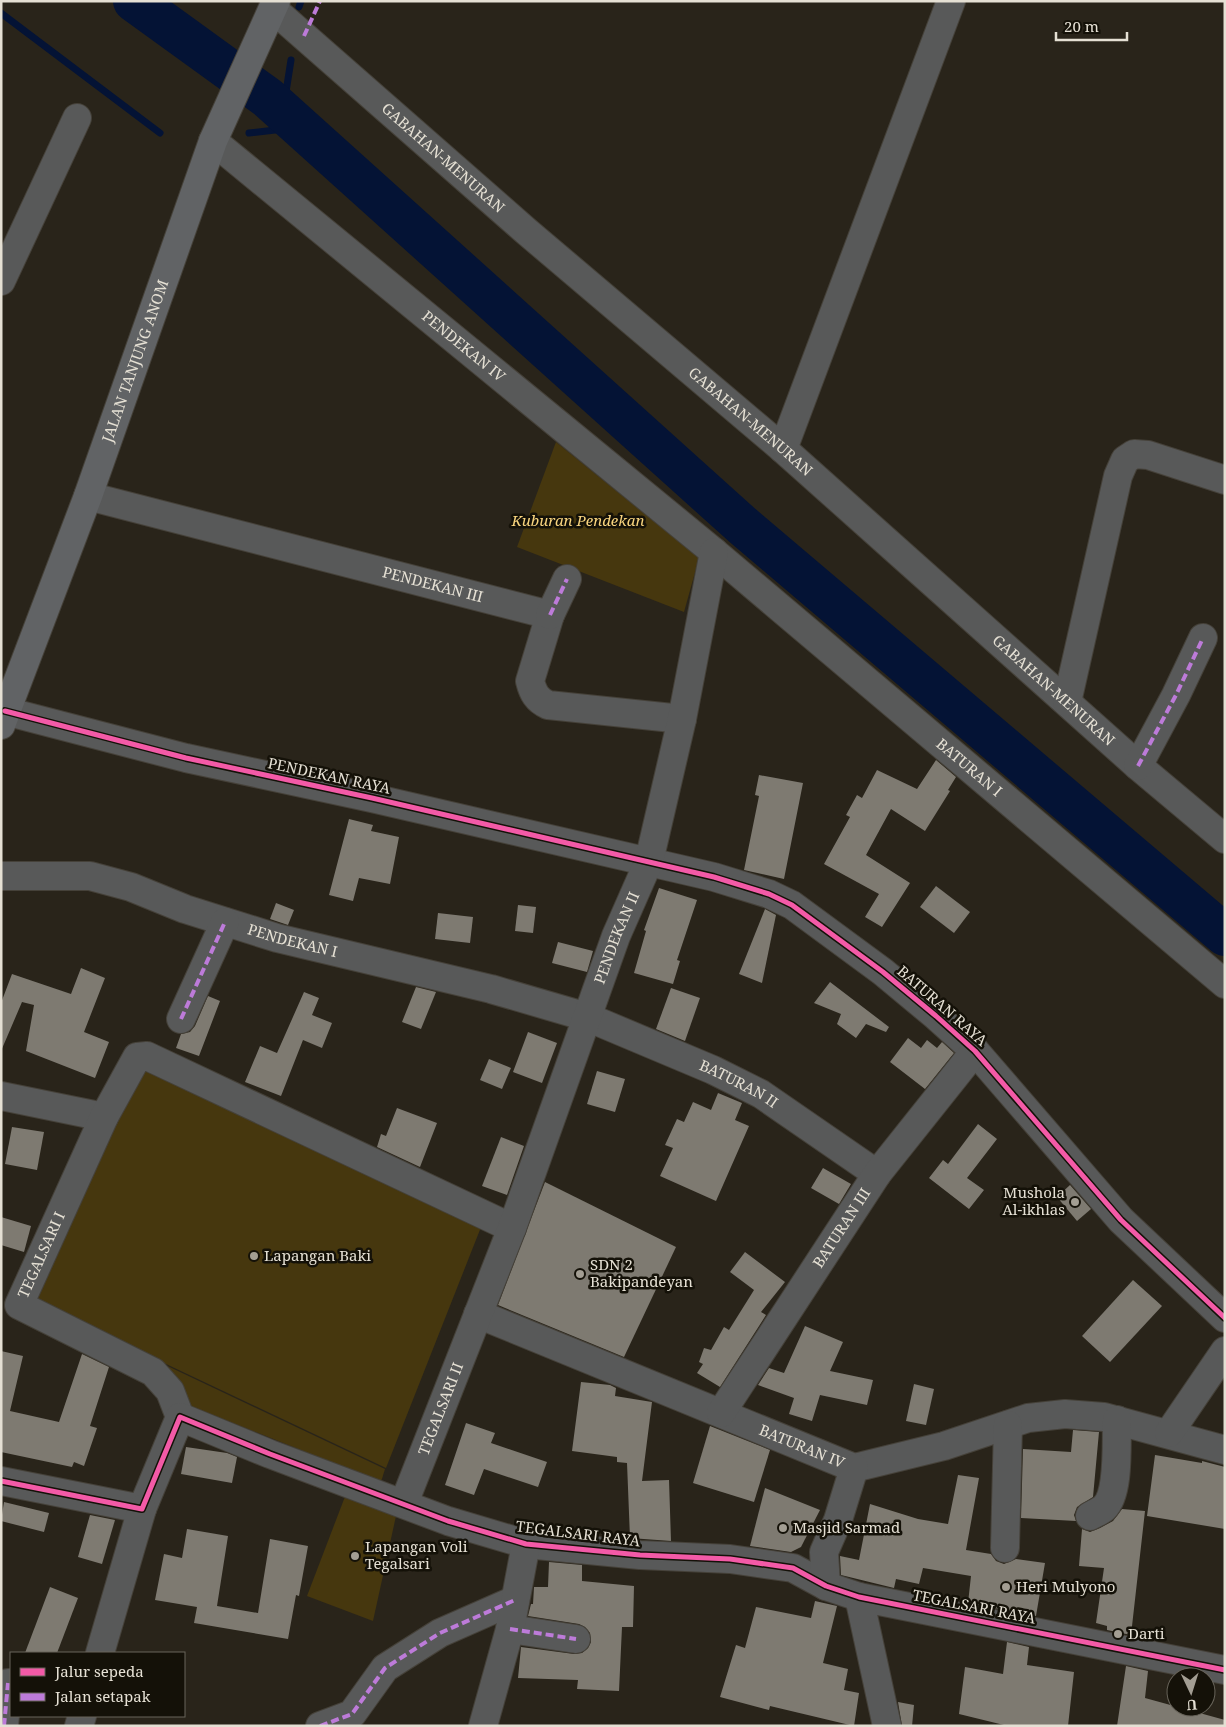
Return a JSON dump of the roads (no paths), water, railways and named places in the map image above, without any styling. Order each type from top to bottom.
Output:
[{"type":"main road","name":"JALAN TANJUNG ANOM","points":[[3,718],[88,496],[218,130],[275,5]]},
{"type":"street","points":[[783,449],[951,1]]},
{"type":"street","name":"GABAHAN-MENURAN","points":[[275,5],[526,232],[783,449],[1138,766],[1225,839]]},
{"type":"street","points":[[1,281],[77,118]]},
{"type":"street","name":"PENDEKAN IV","points":[[218,130],[714,552]]},
{"type":"street","points":[[1066,702],[1118,476],[1125,460],[1134,454],[1148,455],[1225,480]]},
{"type":"street","name":"PENDEKAN III","points":[[88,496],[550,615]]},
{"type":"street","name":"PENDEKAN II","points":[[478,1314],[512,1228],[616,936],[649,861],[682,719],[714,552]]},
{"type":"street","name":"BATURAN I","points":[[714,552],[1225,984]]},
{"type":"street","points":[[567,579],[550,615],[530,681],[532,691],[539,701],[548,705],[682,719]]},
{"type":"street","points":[[1138,766],[1176,695],[1203,638]]},
{"type":"street","name":"PENDEKAN RAYA","points":[[3,718],[372,798],[649,861]]},
{"type":"street","name":"BATURAN RAYA","points":[[649,861],[714,876],[768,894],[792,905],[883,972],[975,1051],[1121,1220],[1225,1318]]},
{"type":"street","name":"PENDEKAN I","points":[[1,876],[90,876],[131,887],[185,910],[277,938],[492,989],[587,1017]]},
{"type":"street","points":[[181,1019],[225,922]]},
{"type":"street","name":"BATURAN II","points":[[587,1017],[713,1070],[761,1094],[878,1174]]},
{"type":"street","name":"BATURAN III","points":[[721,1413],[878,1174],[975,1051]]},
{"type":"street","name":"TEGALSARI I","points":[[180,1417],[170,1391],[153,1372],[10,1302],[104,1117],[137,1057],[147,1056],[512,1228]]},
{"type":"street","points":[[1,1096],[104,1117]]},
{"type":"street","name":"BATURAN IV","points":[[478,1314],[854,1468],[944,1446],[1028,1418],[1065,1414],[1117,1420],[1225,1450]]},
{"type":"street","name":"TEGALSARI II","points":[[404,1503],[478,1314]]},
{"type":"street","points":[[1169,1433],[1225,1351]]},
{"type":"street","points":[[100,1652],[142,1509],[180,1417]]},
{"type":"street","name":"TEGALSARI RAYA","points":[[180,1417],[270,1454],[448,1521],[526,1544],[640,1555],[730,1559],[793,1568],[826,1586],[859,1597],[1225,1670]]},
{"type":"street","points":[[1090,1516],[1104,1508],[1110,1499],[1114,1487],[1117,1420]]},
{"type":"street","points":[[1005,1548],[1008,1424]]},
{"type":"street","points":[[826,1586],[824,1552],[838,1520],[854,1468]]},
{"type":"street","points":[[1,1481],[142,1509]]},
{"type":"street","name":"TEGALSARI RAYA","points":[[483,1726],[510,1629],[526,1544]]},
{"type":"street","points":[[793,1568],[824,1552]]},
{"type":"street","points":[[859,1597],[887,1726]]},
{"type":"street","points":[[320,1726],[352,1714],[385,1668],[440,1633],[515,1600]]},
{"type":"street","points":[[510,1629],[576,1639]]},
{"type":"street","points":[[4,1726],[7,1683]]},
{"type":"waterway","points":[[134,1],[268,98],[742,525],[1225,935]]},
{"type":"waterway","points":[[299,7],[301,1]]},
{"type":"waterway","points":[[1,13],[160,133]]},
{"type":"waterway","points":[[283,111],[291,60]]},
{"type":"waterway","points":[[249,133],[301,127]]},
{"type":"place","name":"Mushola Al-ikhlas","points":[[1075,1202]]},
{"type":"place","name":"Lapangan Baki","points":[[254,1256]]},
{"type":"place","name":"SDN 2 Bakipandeyan","points":[[580,1274]]},
{"type":"place","name":"Masjid Sarmad","points":[[783,1528]]},
{"type":"place","name":"Lapangan Voli Tegalsari","points":[[355,1556]]},
{"type":"place","name":"Heri Mulyono","points":[[1006,1587]]},
{"type":"place","name":"Darti","points":[[1118,1634]]},
{"type":"park label","name":"Kuburan Pendekan","points":[[578,521]]}]
